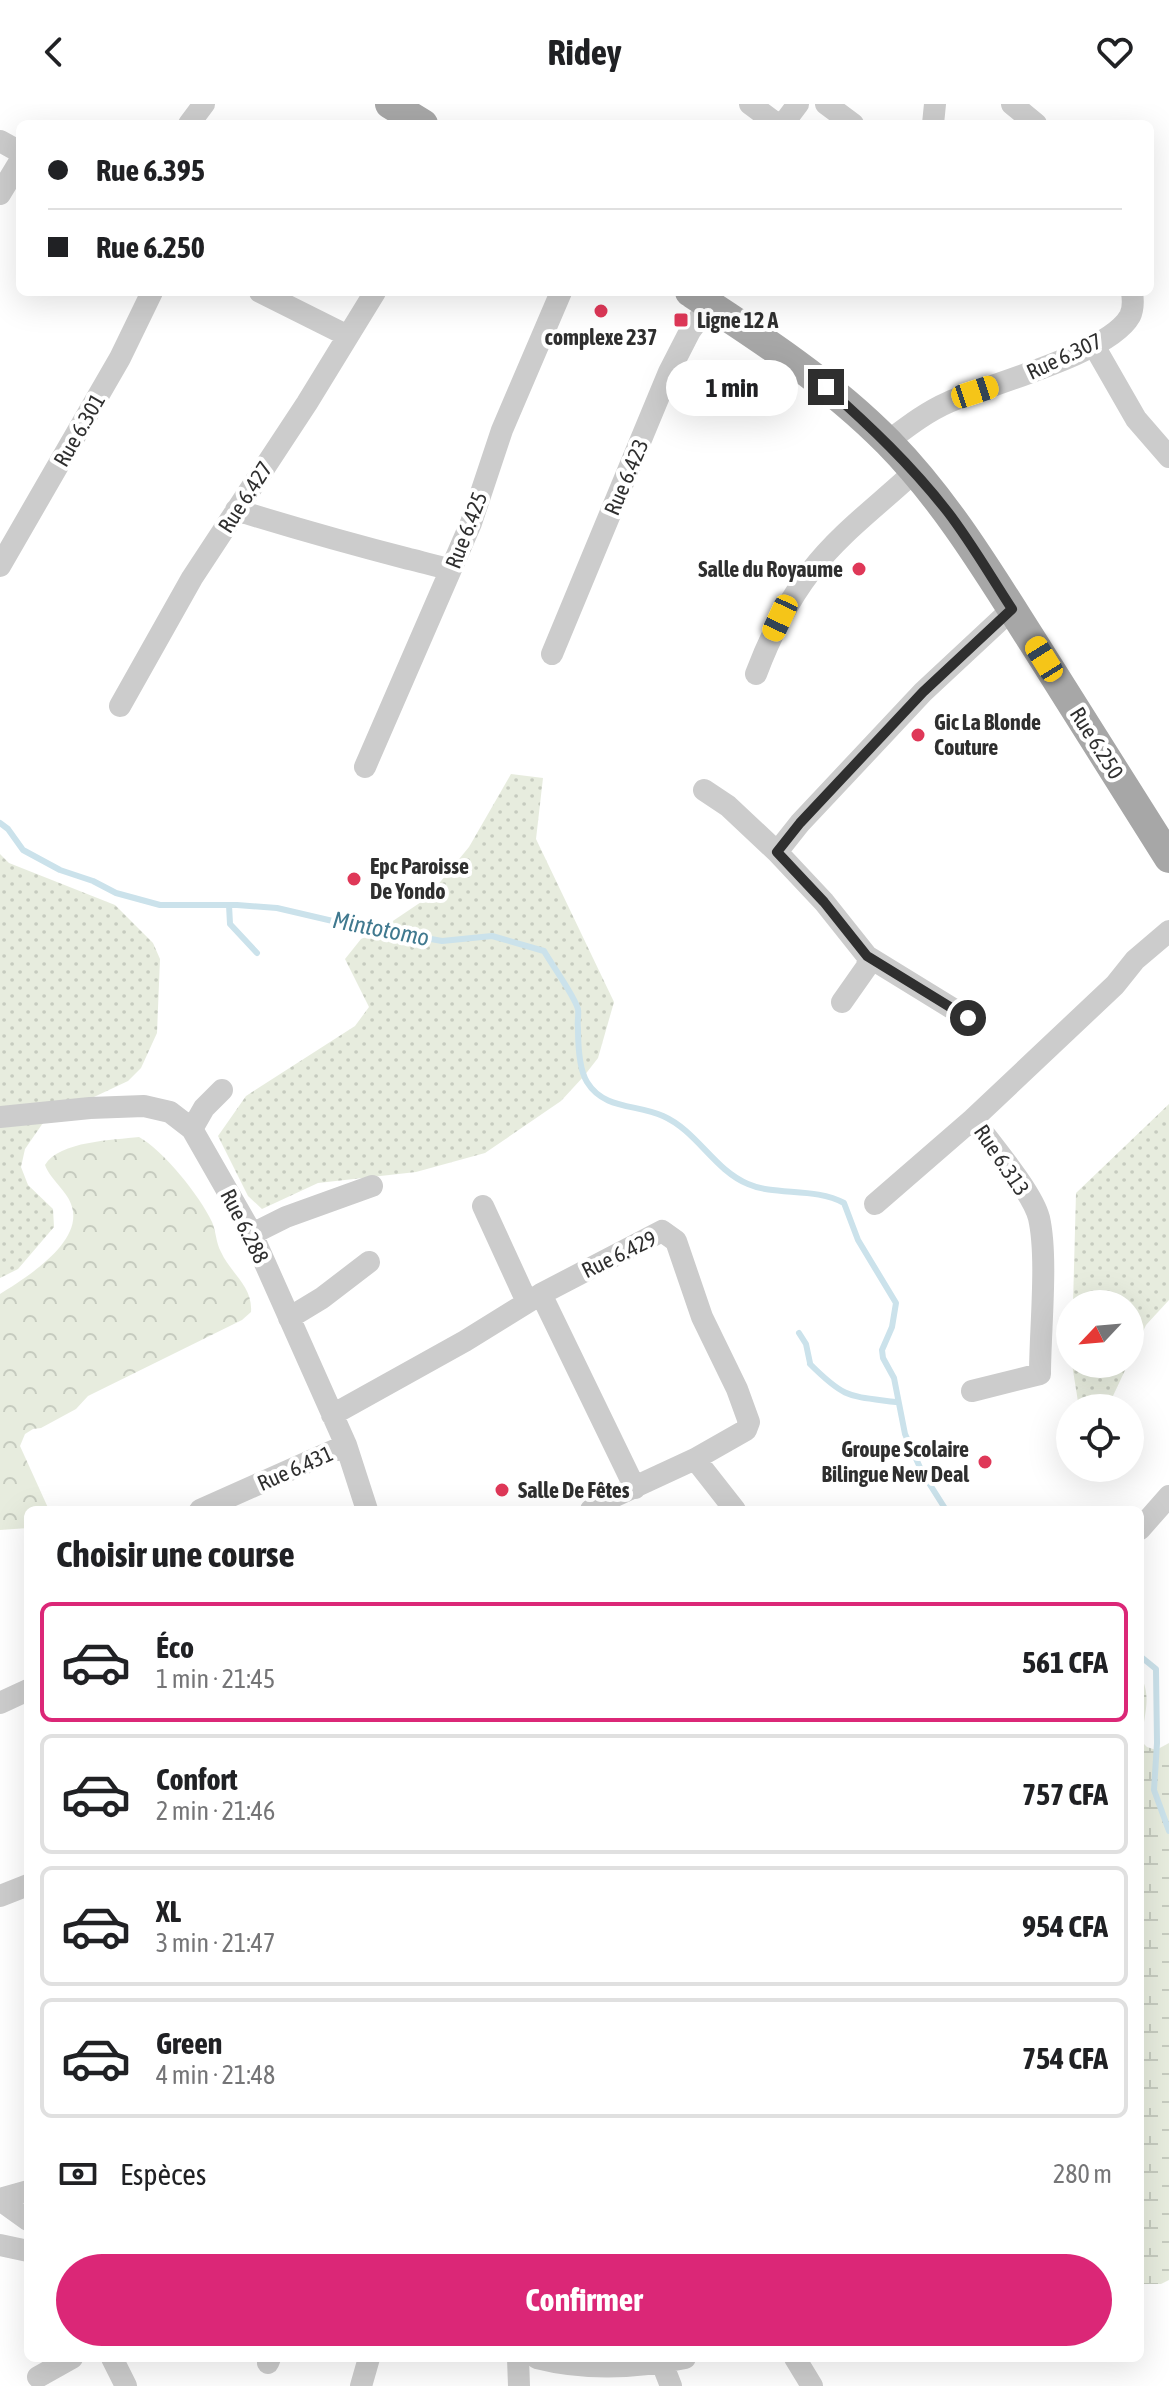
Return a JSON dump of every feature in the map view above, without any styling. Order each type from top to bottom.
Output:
[{"type":"main road","points":[[390,104],[416,120]]},
{"type":"main road","name":"Rue 6.250","points":[[700,298],[826,387],[887,442],[914,472],[948,513],[1012,609],[1169,858]]},
{"type":"street","points":[[750,104],[772,120]]},
{"type":"street","points":[[826,104],[848,120]]},
{"type":"street","points":[[1012,104],[1031,120]]},
{"type":"street","points":[[0,194],[16,168]]},
{"type":"street","name":"Rue 6.301","points":[[0,566],[120,358],[150,296]]},
{"type":"street","points":[[268,296],[348,336]]},
{"type":"street","name":"Rue 6.427","points":[[120,706],[192,578],[373,296]]},
{"type":"street","name":"Rue 6.425","points":[[365,767],[471,523],[502,430],[559,296]]},
{"type":"street","name":"Rue 6.307","points":[[887,442],[949,401],[1014,380],[1113,333],[1130,316],[1132,296]]},
{"type":"street","name":"Rue 6.423","points":[[552,654],[669,372],[690,331],[700,298]]},
{"type":"street","points":[[1093,344],[1136,419],[1169,457]]},
{"type":"street","points":[[756,674],[780,618],[812,570],[914,472]]},
{"type":"street","points":[[236,510],[339,542],[451,569]]},
{"type":"street","points":[[777,852],[800,823],[923,692],[1012,609]]},
{"type":"street","points":[[704,790],[738,814],[777,852],[824,902],[867,956],[968,1018]]},
{"type":"street","name":"Rue 6.313","points":[[972,1391],[1040,1374],[1042,1263],[1038,1216],[1022,1186],[973,1119],[1104,995],[1135,960],[1169,931]]},
{"type":"street","points":[[842,1002],[868,965],[867,956]]},
{"type":"street","points":[[0,1117],[144,1106],[170,1112],[192,1129],[204,1108],[222,1090]]},
{"type":"street","points":[[875,1204],[973,1119]]},
{"type":"street","name":"Rue 6.288","points":[[192,1129],[252,1234],[346,1445],[366,1506]]},
{"type":"street","points":[[252,1234],[286,1217],[372,1186]]},
{"type":"street","points":[[483,1206],[635,1488]]},
{"type":"street","name":"Rue 6.429","points":[[332,1415],[465,1341],[534,1298],[662,1231],[676,1241],[702,1317],[737,1389],[749,1422],[746,1430],[695,1459]]},
{"type":"street","points":[[289,1318],[322,1298],[369,1262]]},
{"type":"street","name":"Rue 6.431","points":[[209,1506],[346,1445]]},
{"type":"street","points":[[596,1506],[695,1459],[728,1506]]},
{"type":"street","points":[[1144,1524],[1169,1496]]},
{"type":"street","points":[[0,1703],[24,1692]]},
{"type":"street","points":[[0,1896],[24,1887]]},
{"type":"street","points":[[0,2199],[24,2192]]},
{"type":"street","points":[[0,2199],[24,2217]]},
{"type":"street","points":[[0,2245],[24,2250]]},
{"type":"street","points":[[38,2377],[65,2362]]},
{"type":"street","points":[[114,2362],[124,2385]]},
{"type":"street","points":[[361,2386],[368,2362]]},
{"type":"street","points":[[518,2362],[519,2386]]},
{"type":"street","points":[[556,2362],[575,2366],[667,2362]]},
{"type":"street","points":[[797,2362],[812,2386]]},
{"type":"street","points":[[662,2363],[671,2386]]},
{"type":"green space","points":[[511,774],[543,778],[536,839],[614,1002],[598,1058],[561,1101],[485,1153],[416,1172],[318,1183],[262,1209],[248,1196],[218,1136],[246,1096],[355,1026],[369,1007],[345,959],[361,939],[427,898],[469,847]]},
{"type":"green space","points":[[0,854],[9,863],[115,905],[153,943],[160,959],[157,1033],[141,1068],[128,1081],[45,1120],[25,1149],[21,1167],[28,1185],[53,1209],[54,1227],[18,1269],[0,1278]]},
{"type":"green space","points":[[1169,1104],[1169,1300],[1144,1329],[1144,1290],[1073,1290],[1076,1193]]},
{"type":"green space","points":[[139,1137],[170,1163],[199,1199],[212,1222],[225,1260],[249,1295],[251,1312],[242,1320],[88,1396],[76,1409],[25,1434],[20,1446],[47,1506],[24,1506],[24,1528],[0,1530],[0,1294],[49,1258],[69,1234],[73,1220],[70,1201],[45,1165],[62,1151],[102,1141]]},
{"type":"green space","points":[[1074,1378],[1121,1378],[1114,1394],[1077,1394]]},
{"type":"green space","points":[[1144,1684],[1147,1701],[1144,1726]]},
{"type":"green space","points":[[1169,1743],[1169,2280],[1161,2284],[1144,2284],[1144,1744],[1156,1750]]},
{"type":"waterway","name":"Mintotomo","points":[[0,823],[23,850],[60,870],[116,893],[160,905],[277,908],[442,941],[492,936],[544,951],[576,1003],[581,1063],[584,1077],[594,1091],[612,1102],[653,1112],[675,1123],[725,1170],[748,1184],[770,1190],[821,1195],[844,1203],[858,1240],[896,1303],[892,1327],[882,1350],[883,1358],[894,1378],[905,1434],[922,1472],[943,1506]]},
{"type":"waterway","points":[[229,905],[230,924],[257,953]]},
{"type":"waterway","points":[[799,1333],[806,1344],[810,1363]]},
{"type":"waterway","points":[[810,1364],[848,1394],[896,1402]]},
{"type":"waterway","name":"Mintotomo","points":[[1144,1659],[1156,1669],[1154,1790],[1169,1831]]},
{"type":"place","name":"complexe 237","points":[[601,311]]},
{"type":"place","name":"Ligne 12 A","points":[[681,320]]},
{"type":"place","name":"Salle du Royaume","points":[[859,569]]},
{"type":"place","name":"Gic La Blonde Couture","points":[[918,735]]},
{"type":"place","name":"Epc Paroisse De Yondo","points":[[354,879]]},
{"type":"place","name":"Groupe Scolaire Bilingue New Deal","points":[[985,1462]]},
{"type":"place","name":"Salle De Fêtes","points":[[502,1490]]},
{"type":"route","points":[[826,387],[887,442],[931,492],[1012,609],[923,692],[800,823],[777,852],[824,902],[867,956],[968,1018]]}]
